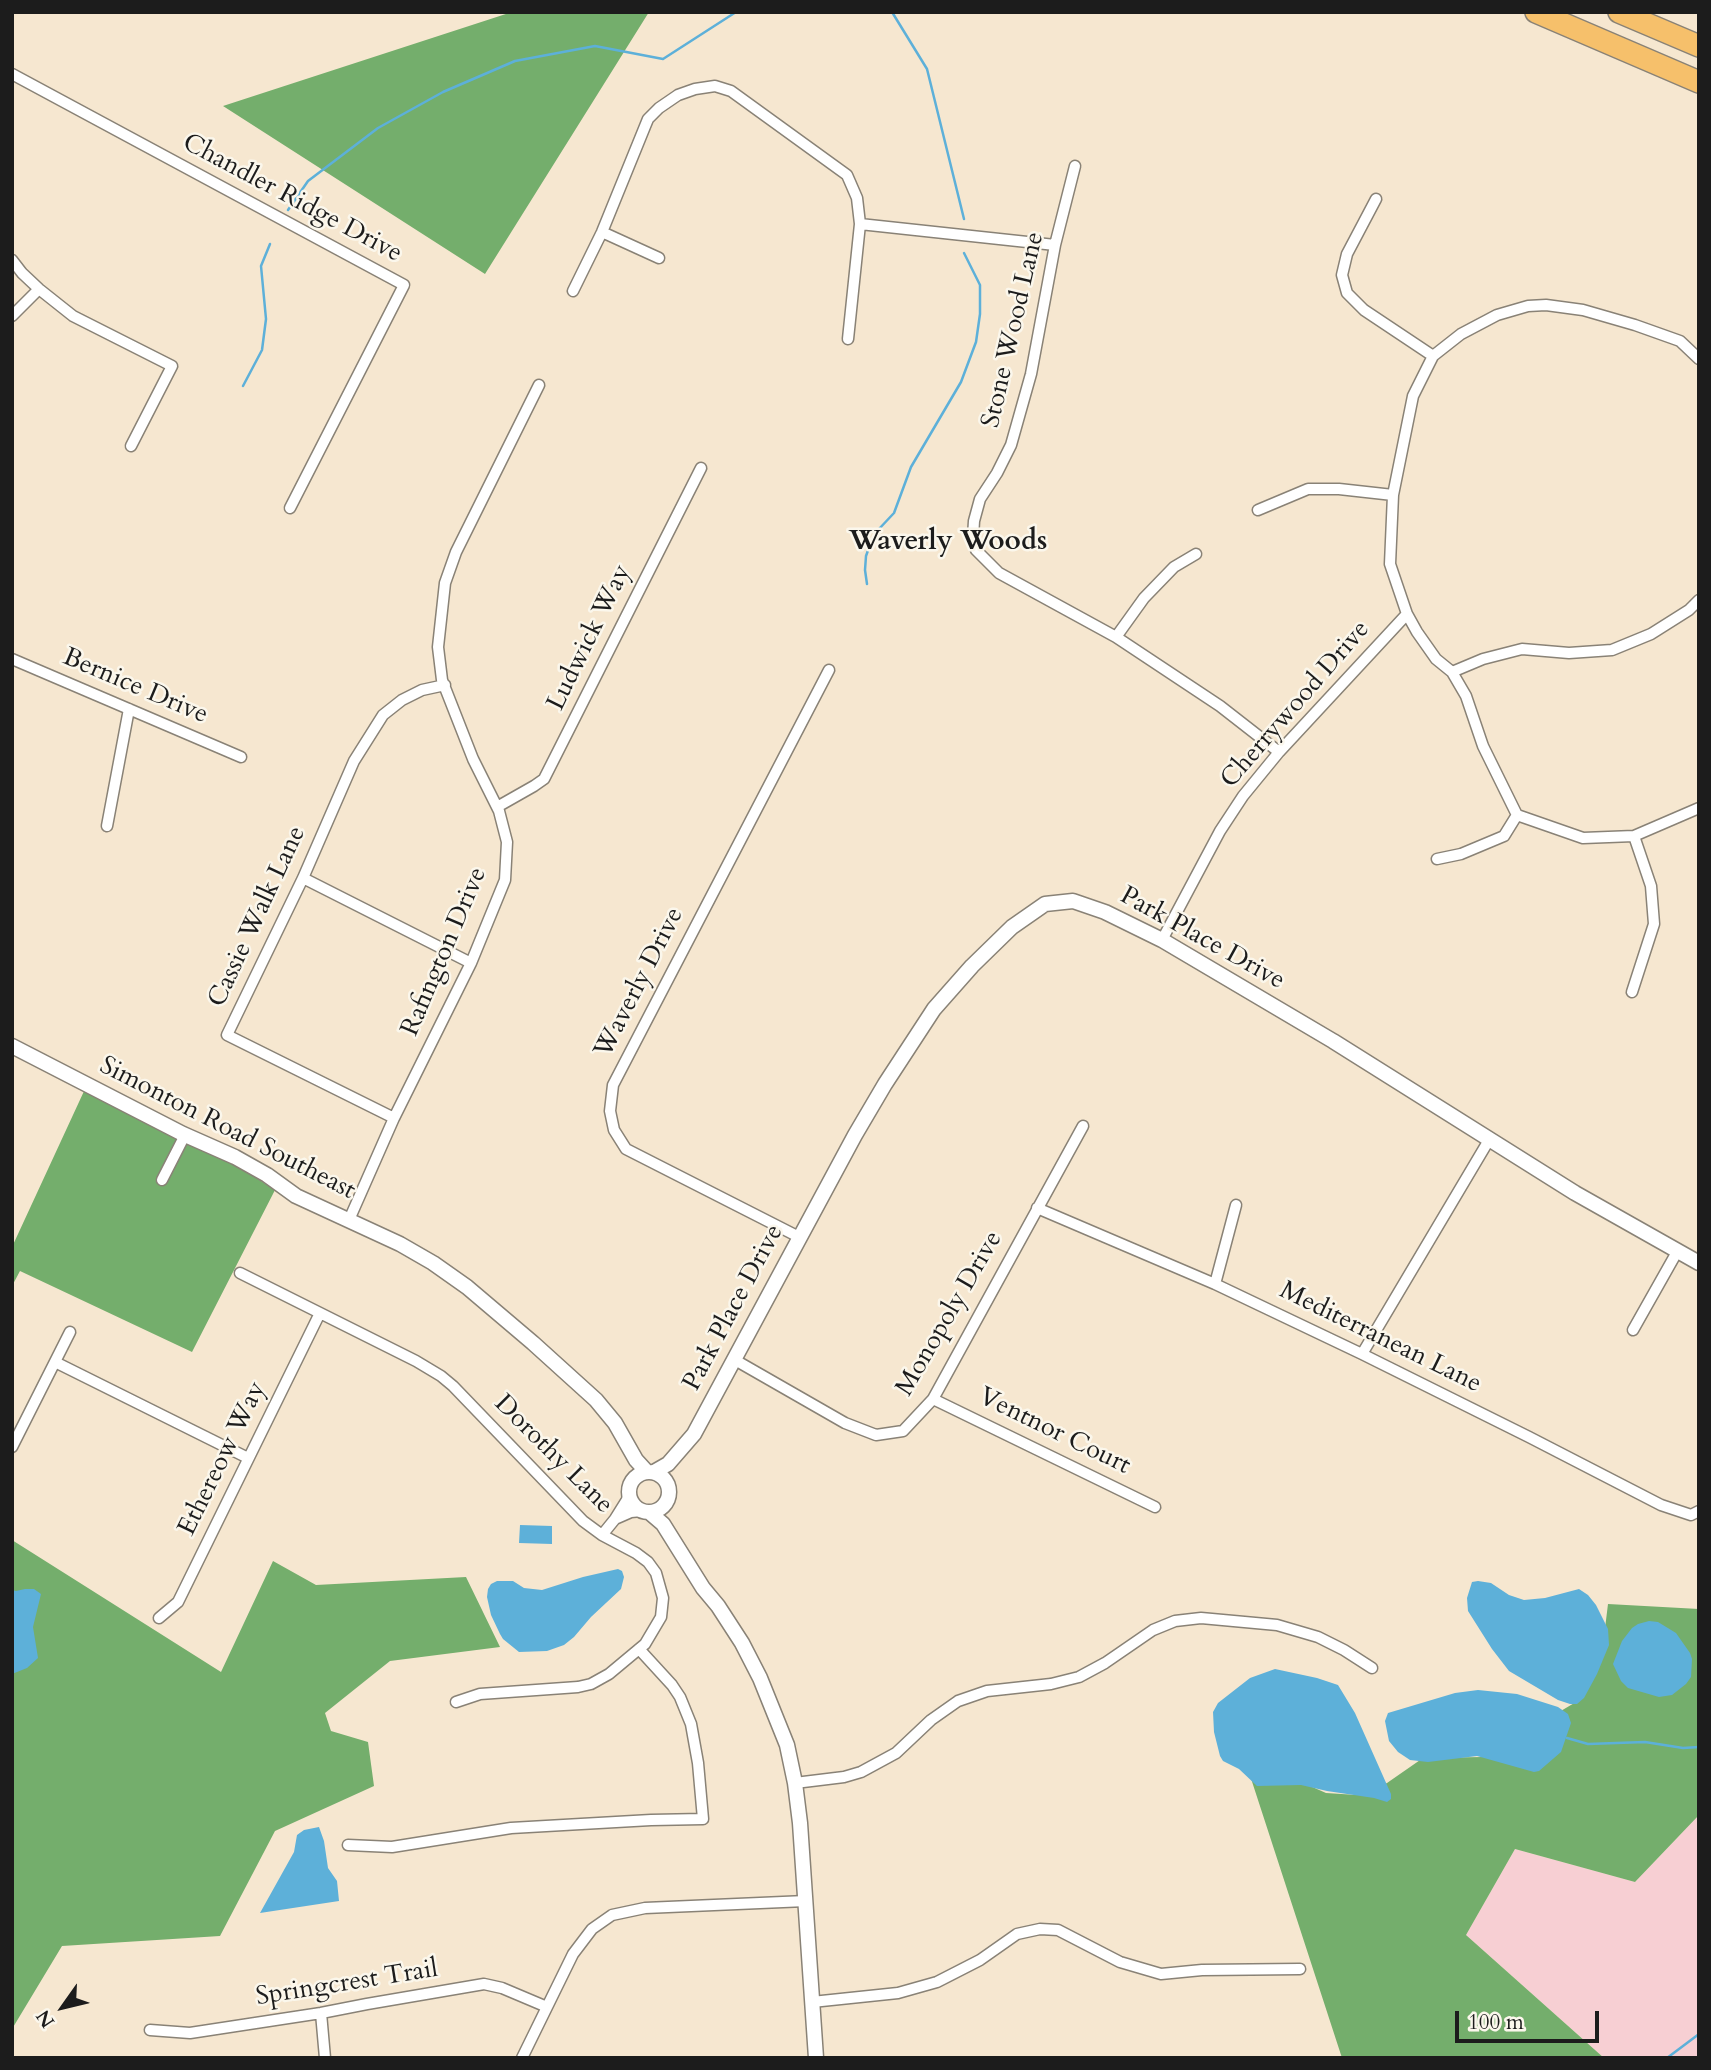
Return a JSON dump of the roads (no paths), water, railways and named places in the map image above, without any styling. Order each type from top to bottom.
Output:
[{"type":"highway","points":[[1536,12],[1699,82]]},
{"type":"highway","points":[[1619,12],[1699,46]]},
{"type":"street","name":"Chandler Ridge Drive","points":[[12,74],[404,285],[290,508]]},
{"type":"street","points":[[573,291],[603,232],[648,119],[678,95],[715,86],[731,91],[847,175],[858,198],[860,224],[848,340]]},
{"type":"street","name":"Stone Wood Lane","points":[[1075,166],[1055,245],[1031,374],[1011,445],[980,499],[974,521],[976,550],[999,573],[1116,637],[1220,706],[1279,752]]},
{"type":"street","points":[[1376,199],[1347,254],[1342,275],[1347,293],[1364,310],[1433,356]]},
{"type":"street","points":[[860,224],[1055,245]]},
{"type":"street","points":[[603,232],[659,258]]},
{"type":"street","points":[[12,260],[38,289],[73,316],[172,366],[131,446]]},
{"type":"street","points":[[12,316],[38,289]]},
{"type":"street","points":[[1699,359],[1680,341],[1635,325],[1583,310],[1546,305],[1528,306],[1497,315],[1461,334],[1433,356],[1413,396],[1393,495],[1390,564],[1407,614],[1417,632],[1436,659],[1452,672],[1466,696],[1483,746],[1517,815],[1583,838],[1634,836],[1699,808]]},
{"type":"street","name":"Rafington Drive","points":[[349,1220],[394,1118],[471,963],[506,873],[508,842],[497,807],[473,759],[445,685],[438,647],[444,583],[456,552],[539,385]]},
{"type":"street","name":"Ludwick Way","points":[[497,807],[544,779],[702,468]]},
{"type":"street","points":[[1258,510],[1308,489],[1339,489],[1393,495]]},
{"type":"street","points":[[1116,637],[1144,598],[1174,567],[1196,554]]},
{"type":"street","points":[[1452,672],[1483,659],[1522,649],[1569,653],[1612,650],[1651,634],[1689,610],[1699,600]]},
{"type":"street","name":"Cherrywood Drive","points":[[1161,940],[1220,831],[1243,796],[1279,752],[1407,614]]},
{"type":"street","name":"Bernice Drive","points":[[12,659],[241,757]]},
{"type":"street","name":"Waverly Drive","points":[[799,1237],[626,1149],[614,1130],[610,1111],[613,1085],[829,670]]},
{"type":"street","name":"Cassie Walk Lane","points":[[394,1118],[228,1035],[303,878],[354,761],[383,715],[402,700],[422,690],[445,685]]},
{"type":"street","points":[[107,826],[129,709]]},
{"type":"street","points":[[1437,859],[1461,854],[1504,836],[1517,815]]},
{"type":"street","points":[[1632,992],[1654,924],[1651,886],[1634,836]]},
{"type":"street","points":[[303,878],[471,963]]},
{"type":"street","name":"Park Place Drive","points":[[650,1472],[665,1467],[694,1434],[861,1125],[933,1009],[1012,927],[1045,904],[1073,901],[1105,912],[1161,940],[1333,1041],[1575,1192],[1699,1263]]},
{"type":"street","name":"Simonton Road Southeast","points":[[12,1046],[185,1135],[235,1157],[296,1196],[420,1255],[467,1287],[533,1343],[587,1394]]},
{"type":"street","name":"Monopoly Drive","points":[[734,1360],[845,1423],[876,1435],[903,1431],[933,1399],[1083,1126]]},
{"type":"street","points":[[162,1180],[185,1135]]},
{"type":"street","points":[[1362,1353],[1489,1140]]},
{"type":"street","points":[[1215,1284],[1236,1205]]},
{"type":"street","name":"Mediterranean Lane","points":[[1037,1208],[1215,1284],[1362,1353],[1661,1505],[1691,1516],[1699,1511]]},
{"type":"street","points":[[1633,1330],[1677,1252]]},
{"type":"street","name":"Dorothy Lane","points":[[240,1273],[442,1376],[583,1521],[648,1562],[660,1584],[663,1598],[661,1617],[645,1644],[610,1674],[591,1684],[480,1694],[456,1702]]},
{"type":"street","name":"Ethereow Way","points":[[159,1618],[178,1602],[320,1313]]},
{"type":"street","points":[[12,1447],[70,1332]]},
{"type":"street","points":[[55,1362],[248,1458]]},
{"type":"street","points":[[587,1394],[596,1400],[615,1423],[636,1461],[650,1472],[660,1475],[668,1484],[669,1497],[662,1508],[631,1512],[615,1519]]},
{"type":"street","points":[[587,1394],[629,1465],[632,1502],[663,1524],[748,1653],[787,1745],[795,1783],[806,1901],[816,2058]]},
{"type":"street","name":"Ventnor Court","points":[[933,1399],[1155,1507]]},
{"type":"street","name":"Park Place Drive","points":[[668,1484],[686,1457],[694,1434]]},
{"type":"street","points":[[602,1535],[615,1519],[641,1474],[650,1472]]},
{"type":"street","points":[[667,1503],[671,1520],[703,1574],[718,1606]]},
{"type":"street","points":[[795,1783],[861,1773],[896,1753],[931,1720],[958,1701],[987,1691],[1051,1684],[1079,1677],[1105,1663],[1153,1630],[1175,1621],[1201,1618],[1277,1625],[1318,1637],[1373,1668]]},
{"type":"street","points":[[348,1845],[392,1847],[511,1828],[703,1819],[691,1724],[672,1685],[639,1649]]},
{"type":"street","points":[[522,2058],[573,1954],[592,1929],[612,1915],[645,1908],[806,1901]]},
{"type":"street","points":[[812,2002],[898,1993],[937,1982],[980,1960],[1017,1934],[1040,1929],[1058,1930],[1121,1962],[1161,1975],[1202,1970],[1300,1969]]},
{"type":"street","name":"Springcrest Trail","points":[[150,2030],[190,2033],[321,2014],[484,1984],[502,1988],[547,2007]]},
{"type":"street","points":[[321,2014],[325,2058]]},
{"type":"water","points":[[520,1525],[552,1526],[552,1544],[519,1543]]},
{"type":"water","points":[[618,1569],[624,1577],[621,1589],[564,1645],[547,1651],[519,1652],[503,1639],[491,1615],[488,1589],[497,1581],[513,1581],[524,1588],[542,1590]]},
{"type":"water","points":[[1472,1582],[1491,1583],[1509,1595],[1524,1600],[1545,1598],[1579,1589],[1588,1595],[1608,1629],[1609,1645],[1584,1698],[1577,1704],[1558,1700],[1509,1671],[1468,1611],[1467,1598]]},
{"type":"water","points":[[34,1589],[41,1594],[33,1627],[38,1658],[27,1668],[12,1674],[12,1590]]},
{"type":"water","points":[[1649,1621],[1658,1622],[1676,1633],[1692,1659],[1691,1677],[1672,1695],[1659,1697],[1628,1688],[1621,1681],[1613,1664],[1622,1641],[1632,1628]]},
{"type":"water","points":[[1275,1669],[1338,1685],[1355,1713],[1391,1799],[1387,1802],[1301,1785],[1257,1786],[1239,1769],[1223,1761],[1214,1732],[1213,1712],[1218,1703],[1250,1678]]},
{"type":"water","points":[[1478,1690],[1517,1694],[1558,1707],[1568,1714],[1571,1723],[1561,1752],[1539,1771],[1534,1772],[1477,1756],[1428,1762],[1410,1760],[1398,1752],[1389,1741],[1385,1721],[1388,1713],[1455,1693]]},
{"type":"water","points":[[319,1827],[328,1868],[337,1881],[339,1901],[260,1913],[294,1852],[297,1835],[304,1830]]},
{"type":"waterway","points":[[288,210],[308,181],[378,128],[443,92],[515,61],[595,46],[663,59],[736,12]]},
{"type":"waterway","points":[[892,12],[927,69],[964,219]]},
{"type":"waterway","points":[[243,386],[262,350],[266,319],[261,266],[270,244]]},
{"type":"waterway","points":[[867,584],[866,556],[871,542],[894,513],[911,467],[961,382],[976,342],[980,285],[964,253]]},
{"type":"waterway","points":[[1567,1738],[1588,1744],[1645,1742],[1683,1748],[1699,1747]]},
{"type":"waterway","points":[[1667,2058],[1699,2034]]},
{"type":"district","name":"Waverly Woods","points":[[948,543]]}]
